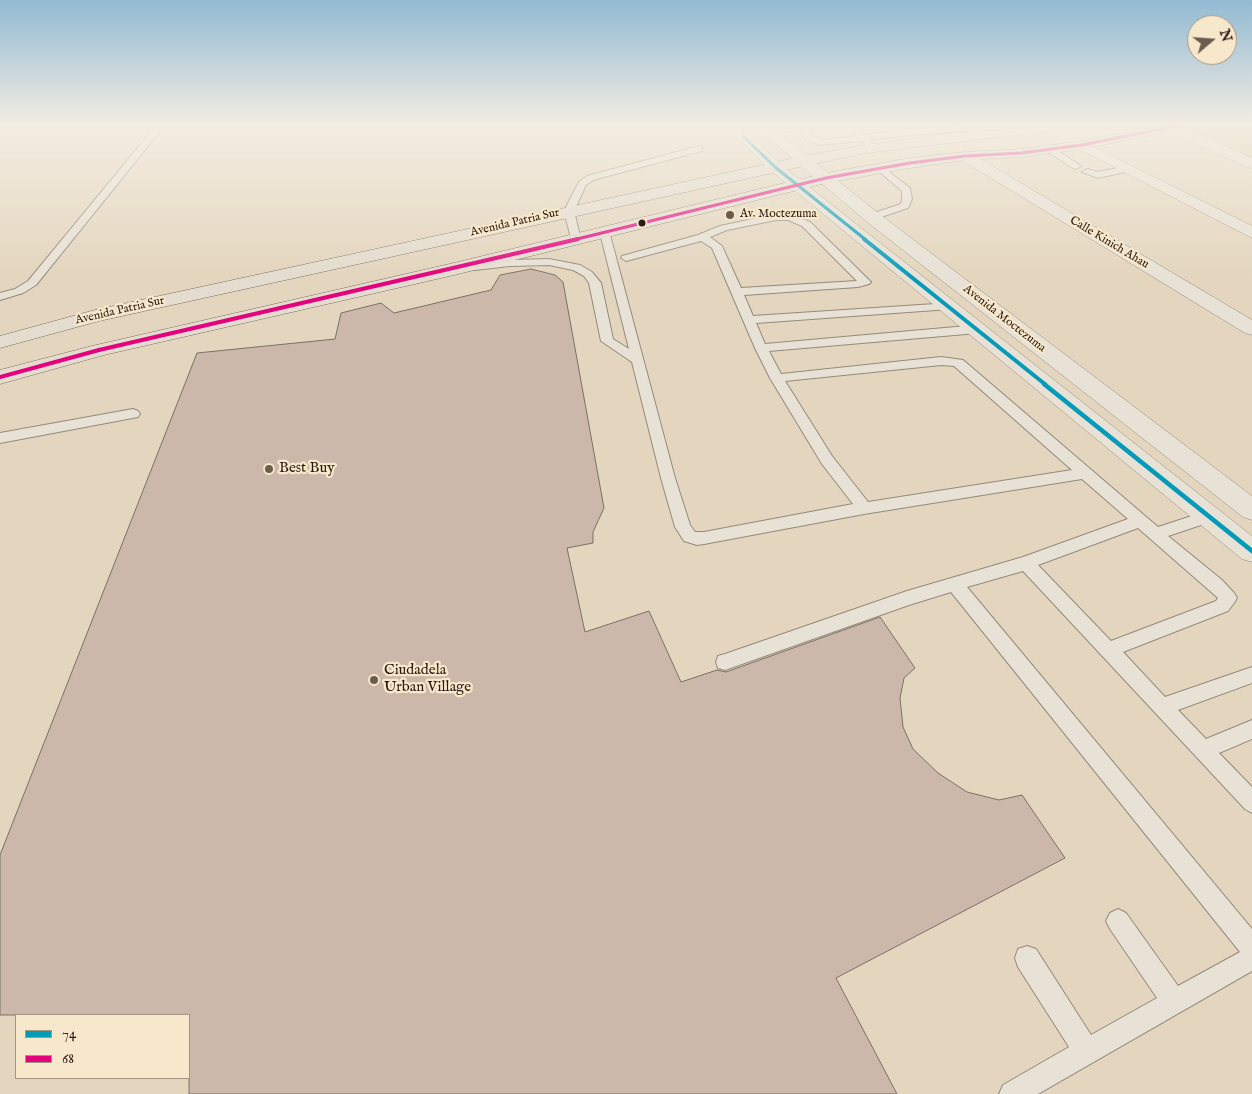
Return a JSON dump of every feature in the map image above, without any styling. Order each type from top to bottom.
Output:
[{"type":"main road","name":"Avenida Patria Sur","points":[[0,342],[105,314],[733,176]]},
{"type":"main road","points":[[0,377],[98,350],[454,269],[837,176]]},
{"type":"main road","points":[[0,352],[53,328]]},
{"type":"street","name":"Avenida Moctezuma","points":[[787,176],[1252,551]]},
{"type":"street","name":"Avenida Moctezuma","points":[[823,176],[872,217],[1252,510]]},
{"type":"street","name":"Calle Kinich Ahau","points":[[998,176],[1252,329]]},
{"type":"street","points":[[1141,176],[1252,233]]},
{"type":"lane","points":[[0,297],[19,291],[32,283],[119,176]]},
{"type":"lane","points":[[576,240],[569,211],[582,184],[590,178],[597,176]]},
{"type":"lane","points":[[872,217],[905,206],[907,190],[890,176]]},
{"type":"lane","points":[[626,258],[702,237],[724,228],[776,217],[789,217],[806,224],[866,282],[738,292]]},
{"type":"lane","points":[[605,233],[636,359],[683,527],[690,536],[697,539],[704,538],[864,508],[1085,472]]},
{"type":"lane","points":[[702,237],[717,246],[776,378],[827,460],[864,508]]},
{"type":"lane","points":[[454,269],[510,263],[548,262],[576,267],[588,274],[594,283],[607,340],[636,359]]},
{"type":"lane","points":[[750,320],[950,306]]},
{"type":"lane","points":[[761,348],[978,330]]},
{"type":"lane","points":[[776,378],[953,361],[962,366],[1085,472],[1216,585],[1228,598],[1222,606],[1108,650]]},
{"type":"lane","points":[[0,438],[133,414]]},
{"type":"lane","points":[[1155,534],[1210,516]]},
{"type":"lane","points":[[725,662],[954,584],[1026,562],[1140,521]]},
{"type":"lane","points":[[1026,562],[1252,802]]},
{"type":"lane","points":[[954,584],[1252,948]]},
{"type":"lane","points":[[1162,707],[1252,675]]},
{"type":"lane","points":[[1203,750],[1252,729]]},
{"type":"lane","points":[[1118,921],[1174,1002]]},
{"type":"lane","points":[[1027,958],[1086,1051]]},
{"type":"lane","points":[[1012,1094],[1252,958]]},
{"type":"building","name":"Ciudadela Urban Village","points":[[531,269],[555,275],[563,282],[604,508],[593,532],[593,543],[567,548],[585,632],[649,611],[681,682],[717,670],[726,672],[880,617],[915,668],[904,678],[900,698],[903,727],[913,749],[938,773],[967,792],[999,800],[1022,795],[1065,858],[836,978],[897,1094],[189,1094],[190,1014],[0,1015],[0,855],[197,353],[335,339],[341,313],[381,303],[394,313],[491,290],[500,275]]},
{"type":"transit line","name":"74","points":[[786,176],[1252,551]]},
{"type":"transit line","name":"68","points":[[0,377],[99,350],[454,269],[837,176]]},
{"type":"place","name":"Av. Moctezuma","points":[[730,215]]},
{"type":"place","name":"Best Buy","points":[[269,469]]},
{"type":"place","name":"Ciudadela Urban Village","points":[[374,680]]}]
